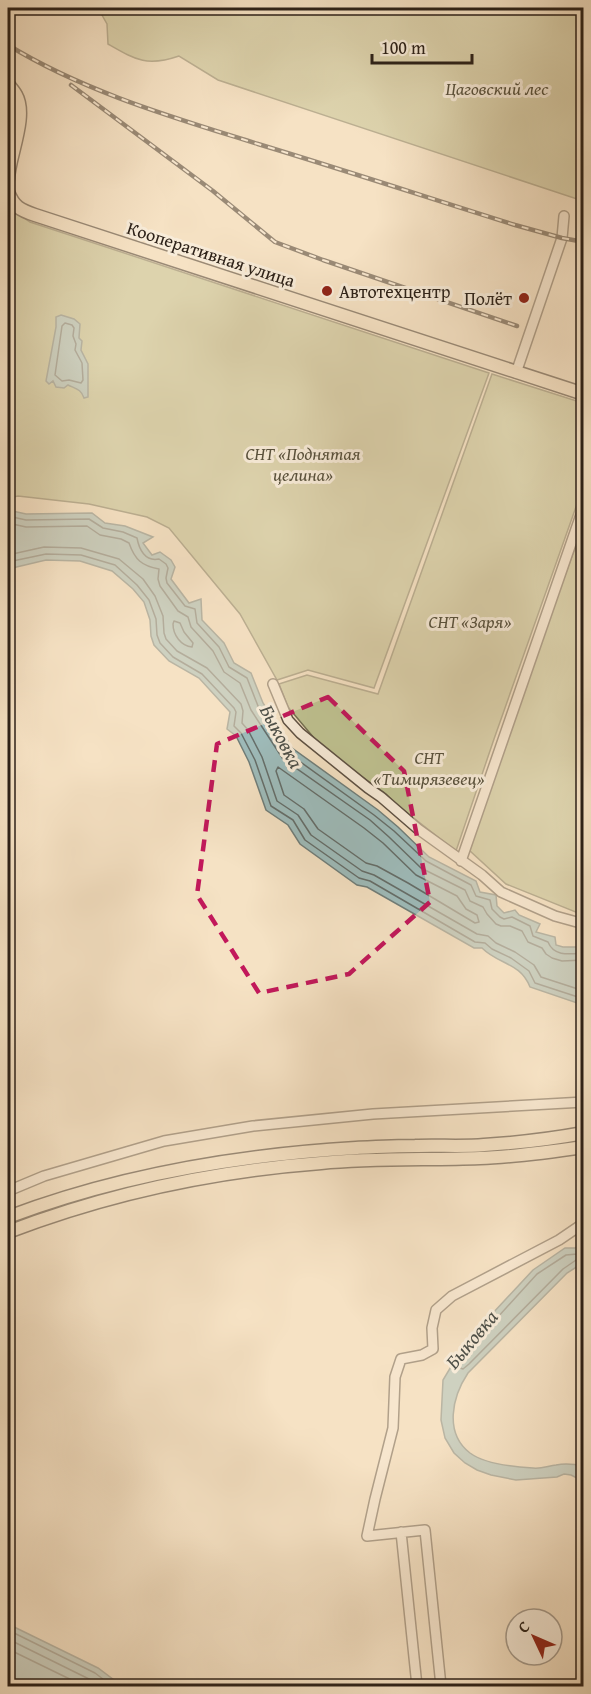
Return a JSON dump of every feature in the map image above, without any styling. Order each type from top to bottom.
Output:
[{"type":"main road","points":[[8,84],[20,106],[20,118],[8,169],[8,179]]},
{"type":"main road","name":"Кооперативная улица","points":[[8,192],[12,202],[18,208],[35,215],[584,394]]},
{"type":"main road","points":[[8,1217],[82,1192],[133,1179],[259,1156],[414,1146],[482,1146],[584,1133]]},
{"type":"main road","points":[[8,1232],[134,1193],[262,1168],[358,1161],[482,1158],[584,1147]]},
{"type":"street","points":[[516,373],[562,238],[564,216]]},
{"type":"street","points":[[462,861],[584,507]]},
{"type":"street","points":[[273,684],[288,720],[300,733],[418,829],[482,875],[501,892],[546,912],[584,924]]},
{"type":"street","points":[[8,1191],[44,1176],[164,1141],[253,1125],[373,1114],[584,1102]]},
{"type":"street","points":[[441,1686],[425,1530],[367,1536],[393,1428],[395,1377],[401,1359],[422,1355],[433,1348],[432,1328],[436,1310],[452,1296],[559,1240],[584,1223]]},
{"type":"street","points":[[402,1532],[417,1686]]},
{"type":"street","points":[[430,1686],[491,1686]]},
{"type":"highlighted area","points":[[328,697],[404,771],[430,902],[349,974],[259,993],[197,895],[217,744]]},
{"type":"green space","name":"Цаговский лес","points":[[98,8],[583,8],[583,201],[218,80],[179,56],[158,61],[134,58],[108,44],[107,24]]},
{"type":"green space","name":"СНТ «Поднятая целина»","points":[[8,212],[18,214],[30,222],[489,373],[374,688],[308,670],[277,680],[240,614],[169,528],[147,517],[89,504],[18,496],[8,498]]},
{"type":"green space","name":"СНТ «Заря»","points":[[492,374],[583,403],[583,487],[456,851],[386,794],[341,762],[314,738],[288,707],[279,684],[307,675],[378,694]]},
{"type":"green space","points":[[583,526],[583,915],[506,884],[469,850],[509,728]]},
{"type":"water","points":[[61,315],[74,319],[80,324],[81,350],[88,364],[88,397],[84,398],[80,391],[68,385],[64,388],[56,387],[53,381],[49,384],[46,381],[56,317]]},
{"type":"water","name":"Быковка","points":[[8,510],[26,514],[92,513],[105,523],[125,526],[153,537],[143,543],[152,555],[160,552],[171,560],[175,567],[171,579],[189,603],[201,599],[202,620],[224,643],[234,663],[251,673],[263,703],[292,748],[378,810],[429,857],[476,881],[480,892],[496,895],[497,906],[504,913],[515,910],[519,915],[540,924],[536,932],[555,937],[556,945],[583,947],[583,1005],[530,987],[526,979],[515,968],[495,958],[482,948],[474,948],[367,887],[357,885],[300,844],[288,825],[266,810],[249,762],[236,736],[227,729],[230,712],[199,678],[169,661],[154,645],[144,602],[133,589],[112,571],[80,561],[46,560],[8,569]]},
{"type":"water","points":[[583,1245],[583,1263],[567,1273],[468,1373],[458,1393],[453,1415],[456,1435],[462,1445],[476,1457],[526,1468],[560,1464],[583,1466],[583,1481],[564,1474],[557,1477],[516,1480],[477,1470],[454,1453],[445,1438],[441,1420],[443,1380],[492,1314],[533,1270],[565,1248],[575,1248]]},
{"type":"water","points":[[8,1624],[98,1668],[122,1686],[8,1686]]},
{"type":"railway","points":[[8,45],[37,62],[98,90],[161,113],[515,225],[584,242]]},
{"type":"railway","points":[[71,85],[213,191],[275,242],[517,326]]},
{"type":"place","name":"Автотехцентр","points":[[327,291]]},
{"type":"place","name":"Полёт","points":[[524,298]]},
{"type":"park label","name":"СНТ «Тимирязевец»","points":[[429,768]]}]
